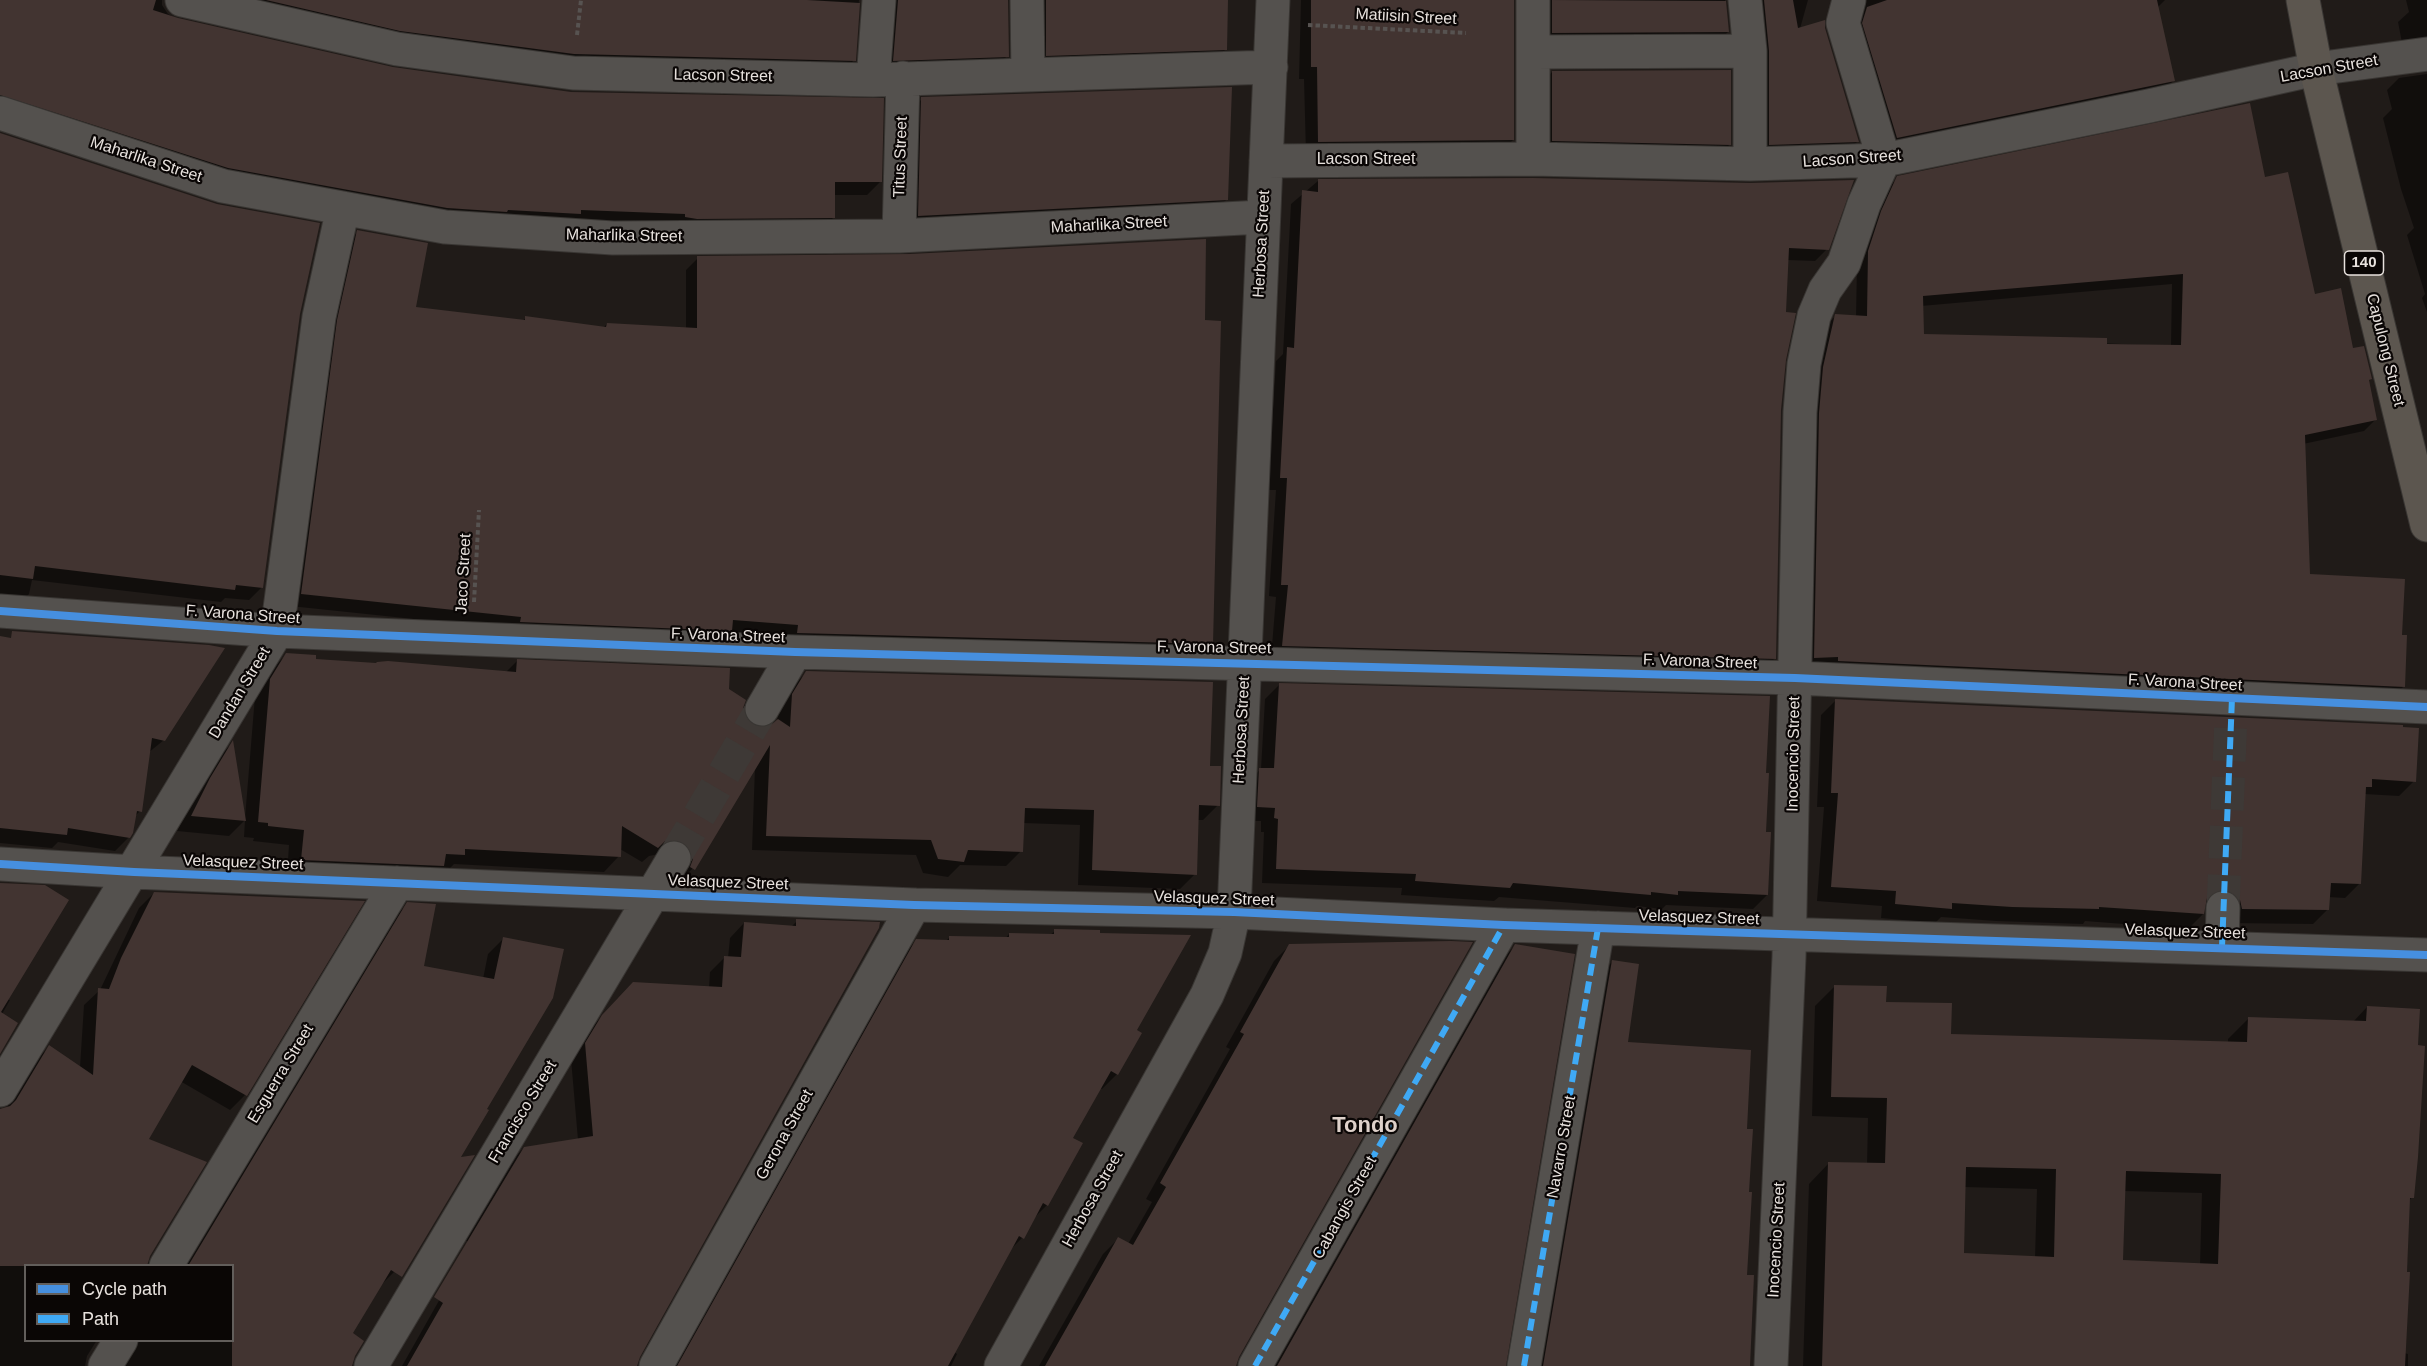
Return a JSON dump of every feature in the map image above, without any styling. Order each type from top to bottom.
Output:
[{"type":"main road","name":"Capulong Street","points":[[2303,0],[2316,69],[2427,525]]},
{"type":"street","name":"Lacson Street","points":[[182,0],[397,49],[573,73],[888,79],[1271,67]]},
{"type":"street","name":"Titus Street","points":[[879,0],[888,79],[899,236]]},
{"type":"street","points":[[1027,0],[1028,75]]},
{"type":"street","points":[[1533,0],[1533,159]]},
{"type":"street","points":[[1745,0],[1750,51],[1750,164]]},
{"type":"street","points":[[1849,0],[1843,23],[1884,159]]},
{"type":"street","name":"Herbosa Street","points":[[1001,1366],[1207,995],[1225,953],[1234,912],[1262,217],[1273,12]]},
{"type":"street","points":[[1533,52],[1750,51]]},
{"type":"street","name":"Lacson Street","points":[[1266,161],[1533,159],[1750,164],[1884,159],[2149,106],[2316,69],[2427,54]]},
{"type":"street","name":"Maharlika Street","points":[[0,113],[223,186],[445,227],[613,238],[899,236],[1262,217]]},
{"type":"street","name":"Inocencio Street","points":[[1771,1366],[1789,935],[1800,412],[1804,364],[1814,316],[1824,290],[1844,263],[1864,204],[1884,159]]},
{"type":"street","name":"Dandan Street","points":[[0,1090],[134,872],[277,631],[319,317],[343,208]]},
{"type":"street","name":"F. Varona Street","points":[[0,611],[277,631],[795,652],[1795,678],[2231,708],[2427,707]]},
{"type":"street","points":[[762,709],[795,652]]},
{"type":"street","name":"Francisco Street","points":[[371,1366],[674,858]]},
{"type":"street","name":"Velasquez Street","points":[[0,864],[134,872],[914,905],[1234,912],[1504,925],[2427,955]]},
{"type":"street","name":"Esguerra Street","points":[[167,1264],[397,883]]},
{"type":"street","name":"Gerona Street","points":[[656,1366],[914,905]]},
{"type":"street","points":[[2222,947],[2223,908]]},
{"type":"street","name":"Cabangis Street","points":[[1255,1366],[1504,925]]},
{"type":"street","name":"Navarro Street","points":[[1524,1366],[1598,928]]},
{"type":"street","points":[[105,1366],[120,1342]]},
{"type":"building","points":[[0,0],[156,0],[153,10],[178,18],[393,67],[571,92],[884,98],[882,182],[835,182],[835,218],[697,219],[685,217],[685,214],[581,210],[581,214],[447,208],[228,168],[0,95]]},
{"type":"building","points":[[266,0],[807,0],[860,3],[856,61],[574,54],[400,31]]},
{"type":"building","points":[[898,0],[1008,0],[1009,57],[893,61]]},
{"type":"building","points":[[1046,0],[1228,0],[1227,50],[1046,56]]},
{"type":"building","points":[[1311,0],[1514,0],[1514,140],[1318,142],[1317,67],[1311,67]]},
{"type":"building","points":[[1552,0],[1726,1],[1729,32],[1552,33]]},
{"type":"building","points":[[1764,0],[1793,0],[1798,28],[1825,20],[1825,28],[1859,142],[1769,145],[1769,51]]},
{"type":"building","points":[[1887,0],[2157,0],[2175,81],[1897,138],[1862,23],[1867,7]]},
{"type":"building","points":[[1731,70],[1731,145],[1552,141],[1552,71]]},
{"type":"building","points":[[1232,87],[1228,200],[918,216],[921,97]]},
{"type":"building","points":[[2250,103],[2265,177],[2288,172],[2315,294],[2341,288],[2353,348],[2364,346],[2372,379],[2369,380],[2377,420],[2305,435],[2310,574],[2405,579],[2402,635],[2407,635],[2405,687],[1838,661],[1838,657],[1814,658],[1819,413],[1823,367],[1835,314],[1867,316],[1868,251],[1881,211],[1897,176]],"holes":[[[2183,274],[2181,345],[2107,344],[2107,338],[1924,334],[1923,296]]]},
{"type":"building","points":[[0,133],[217,204],[320,223],[300,314],[263,588],[236,585],[235,590],[35,566],[33,579],[0,575]]},
{"type":"building","points":[[1533,178],[1750,183],[1854,180],[1829,250],[1789,248],[1786,312],[1796,313],[1786,360],[1781,410],[1776,659],[1282,646],[1288,585],[1281,585],[1287,478],[1280,478],[1287,347],[1294,348],[1302,190],[1318,192],[1318,179]]},
{"type":"building","points":[[357,230],[428,243],[416,307],[525,320],[525,316],[606,327],[607,323],[697,328],[697,256],[910,254],[1206,239],[1205,320],[1221,321],[1213,644],[797,633],[798,625],[733,620],[732,631],[520,622],[521,617],[301,594],[337,320]]},
{"type":"building","points":[[12,631],[225,648],[165,741],[152,738],[142,812],[137,811],[130,838],[68,828],[67,835],[0,828],[0,636],[11,638]]},
{"type":"building","points":[[286,653],[316,655],[316,659],[376,663],[388,661],[516,672],[517,659],[730,668],[729,689],[746,700],[743,708],[746,718],[752,725],[761,728],[771,725],[778,719],[790,727],[792,694],[806,671],[1213,682],[1210,766],[1221,766],[1220,806],[1199,805],[1197,875],[1092,870],[1094,810],[1025,808],[1023,852],[968,850],[964,862],[938,859],[931,840],[766,836],[770,745],[695,870],[690,867],[693,859],[691,849],[683,842],[675,839],[665,841],[658,848],[622,826],[621,857],[465,849],[465,855],[446,854],[444,866],[301,860],[304,830],[268,826],[268,823],[258,822],[270,679]]},
{"type":"building","points":[[1279,683],[1770,696],[1766,773],[1769,773],[1766,832],[1771,832],[1768,895],[1678,891],[1678,895],[1651,892],[1651,895],[1513,883],[1510,888],[1415,881],[1416,874],[1276,869],[1278,819],[1274,818],[1275,808],[1257,807],[1259,768],[1274,768]]},
{"type":"building","points":[[1835,699],[2403,725],[2403,727],[2419,728],[2416,782],[2372,779],[2372,787],[2366,787],[2361,884],[2331,883],[2329,910],[2242,909],[2240,900],[2233,892],[2223,889],[2207,898],[2204,914],[2099,907],[2099,909],[2012,907],[1952,903],[1952,909],[1895,904],[1896,891],[1831,887],[1838,793],[1831,793]]},
{"type":"building","points":[[233,740],[246,821],[191,816],[210,778]]},
{"type":"building","points":[[0,883],[45,885],[69,900],[1,1012],[18,1023],[0,1054]]},
{"type":"building","points":[[154,892],[365,901],[247,1096],[192,1065],[149,1139],[207,1162],[150,1256],[148,1264],[0,1266],[0,1109],[10,1106],[16,1100],[49,1045],[93,1075],[98,988],[109,989],[121,958]]},
{"type":"building","points":[[407,902],[436,904],[424,966],[494,979],[503,937],[564,949],[553,998],[461,1157],[475,1155],[402,1277],[391,1270],[353,1333],[364,1341],[352,1366],[232,1366],[234,1264],[189,1264]]},
{"type":"building","points":[[796,919],[880,922],[879,928],[637,1366],[407,1366],[443,1303],[434,1297],[524,1147],[593,1136],[585,1043],[602,1015],[633,982],[722,987],[724,956],[741,957],[744,922],[796,926]]},
{"type":"building","points":[[1054,929],[1100,930],[1100,933],[1191,935],[1137,1030],[1142,1033],[1118,1075],[1111,1071],[1073,1138],[1083,1143],[1048,1206],[1043,1203],[1024,1239],[1019,1236],[948,1366],[677,1366],[916,939],[949,940],[949,936],[1009,937],[1009,933],[1054,934]]},
{"type":"building","points":[[1473,942],[1236,1366],[1045,1366],[1118,1237],[1133,1245],[1166,1187],[1160,1183],[1244,1034],[1240,1032],[1289,944]]},
{"type":"building","points":[[1515,944],[1575,954],[1506,1366],[1277,1366]]},
{"type":"building","points":[[1612,960],[1639,964],[1628,1042],[1751,1050],[1747,1129],[1753,1129],[1747,1275],[1754,1275],[1750,1366],[1543,1366]]},
{"type":"building","points":[[1834,985],[1887,986],[1886,1002],[1952,1003],[1951,1034],[2247,1042],[2248,1017],[2366,1021],[2367,1006],[2420,1009],[2418,1045],[2425,1046],[2414,1198],[2410,1198],[2407,1272],[2410,1272],[2405,1366],[1822,1366],[1828,1162],[1885,1163],[1887,1098],[1831,1097]],"holes":[[[1966,1167],[2056,1169],[2054,1257],[1964,1253]],[[2126,1171],[2221,1174],[2218,1264],[2123,1260]]]},
{"type":"tunnel","points":[[674,858],[762,709]]},
{"type":"tunnel","points":[[2223,908],[2231,717]]},
{"type":"marked path","points":[[2222,947],[2232,698]]},
{"type":"marked path","points":[[1255,1366],[1504,925]]},
{"type":"marked path","points":[[1524,1366],[1598,928]]},
{"type":"cycle path","points":[[0,611],[277,631],[795,652],[1795,678],[2427,707]]},
{"type":"cycle path","points":[[0,864],[134,872],[914,905],[1234,912],[1504,925],[2427,955]]},
{"type":"district","name":"Tondo","points":[[1365,1126]]}]
